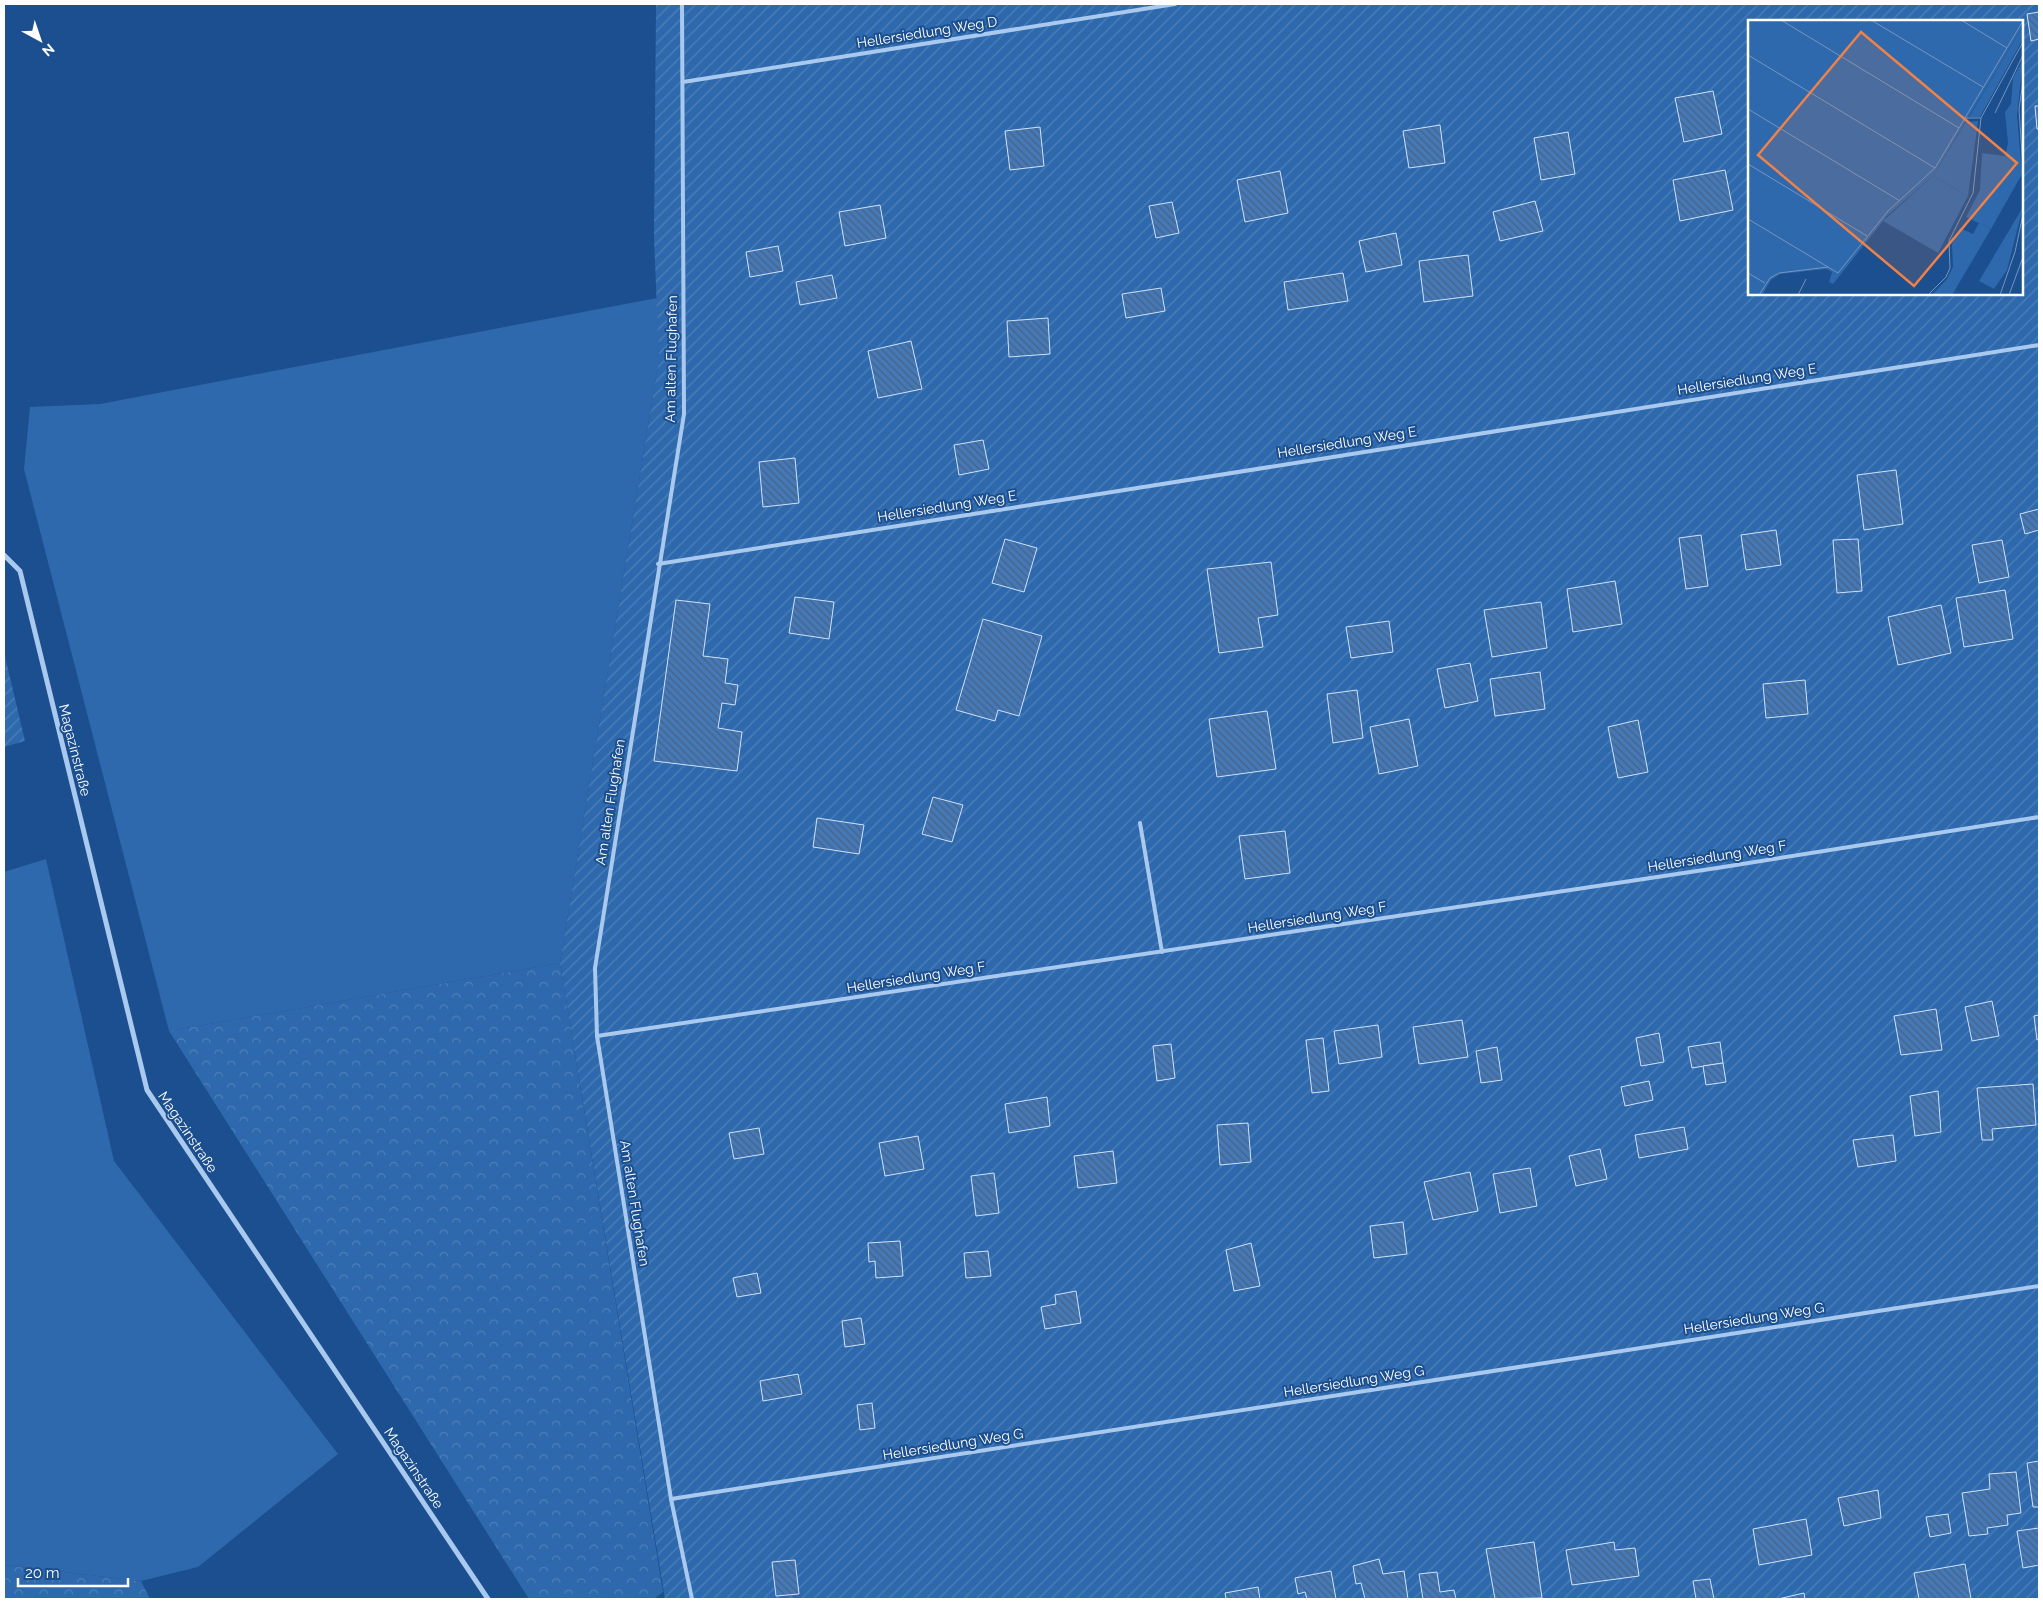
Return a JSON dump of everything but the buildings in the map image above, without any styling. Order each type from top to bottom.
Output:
[{"type":"street","name":"Magazinstraße","points":[[4,555],[20,571],[147,1090],[488,1599]]},
{"type":"lane","name":"Am alten Flughafen","points":[[682,4],[684,414],[658,564],[595,968],[597,1036],[671,1499],[692,1599]]},
{"type":"lane","name":"Hellersiedlung Weg D","points":[[683,82],[1175,4]]},
{"type":"lane","name":"Hellersiedlung Weg E","points":[[658,564],[956,515],[2039,345]]},
{"type":"lane","name":"Hellersiedlung Weg F","points":[[597,1036],[1698,871],[2039,817]]},
{"type":"lane","points":[[1140,823],[1162,952]]},
{"type":"lane","name":"Hellersiedlung Weg G","points":[[671,1499],[2039,1286]]},
{"type":"green space","points":[[656,4],[2039,4],[2039,1599],[665,1599],[560,963],[659,359],[654,238]]},
{"type":"green space","points":[[657,298],[659,359],[560,963],[169,1031],[24,469],[30,407],[100,404]]},
{"type":"green space","points":[[4,652],[25,741],[4,747]]},
{"type":"green space","points":[[46,859],[114,1161],[338,1454],[198,1567],[141,1581],[4,1565],[4,872]]},
{"type":"green space","points":[[560,963],[663,1592],[654,1599],[529,1599],[169,1031]]},
{"type":"green space","points":[[4,1565],[141,1581],[150,1599],[4,1599]]}]
